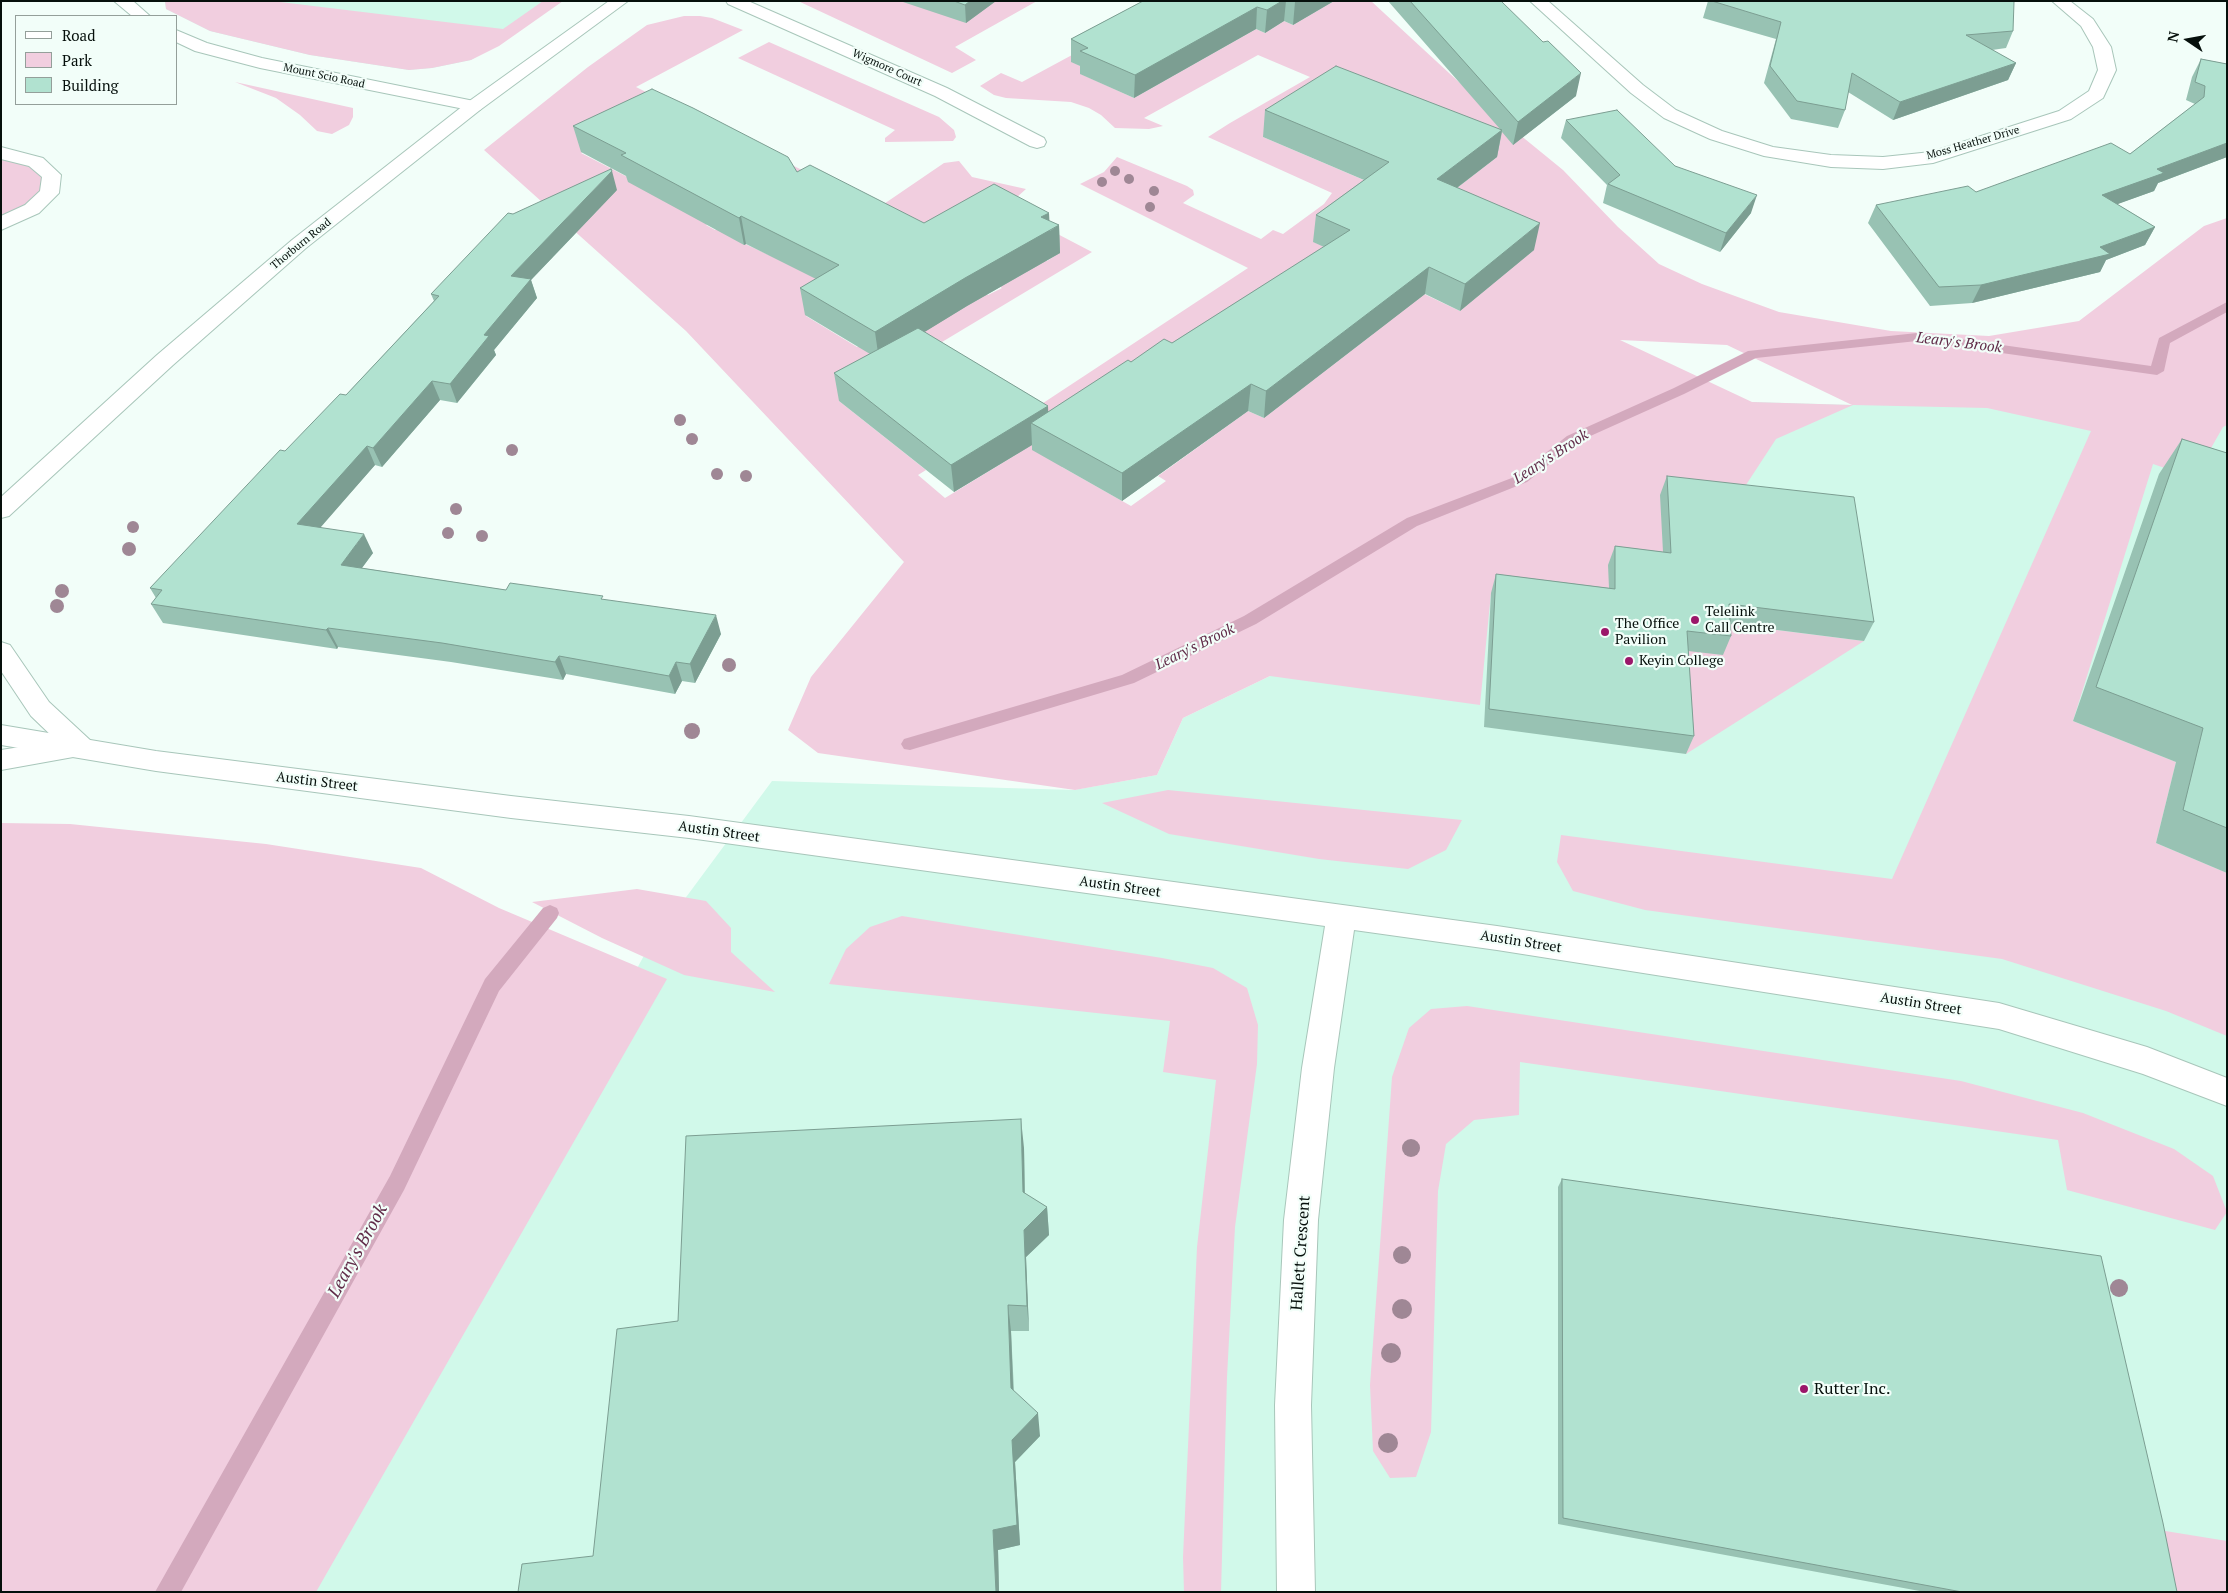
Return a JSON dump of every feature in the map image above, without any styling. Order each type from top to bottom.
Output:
[{"type":"street","points":[[122,1],[141,15]]},
{"type":"street","name":"Thorburn Road","points":[[1,510],[164,360],[299,244],[474,106],[620,1]]},
{"type":"street","name":"Wigmore Court","points":[[734,1],[941,92],[1037,142]]},
{"type":"street","name":"Moss Heather Drive","points":[[1538,1],[1637,88],[1670,114],[1716,135],[1771,152],[1831,161],[1883,163],[1933,157],[2065,115],[2097,94],[2108,70],[2102,47],[2086,23],[2060,1]]},
{"type":"street","name":"Mount Scio Road","points":[[178,36],[201,47],[260,63],[474,106]]},
{"type":"street","points":[[1,153],[36,162],[52,175],[49,193],[32,209],[1,224]]},
{"type":"street","points":[[1,651],[40,709],[81,747]]},
{"type":"street","name":"Austin Street","points":[[1,735],[166,762],[511,807],[689,827],[1496,938],[1999,1016],[2147,1061],[2227,1092]]},
{"type":"street","points":[[1,760],[81,747]]},
{"type":"street","name":"Hallett Crescent","points":[[1296,1592],[1293,1405],[1302,1220],[1318,1068],[1341,917]]},
{"type":"shaded area","points":[[165,1],[563,1],[471,60],[432,68],[409,70],[310,55],[210,31],[166,9]]},
{"type":"shaded area","points":[[2227,384],[2227,1592],[299,1592],[647,950],[772,781],[1074,790],[1157,775],[1183,718],[1270,676],[1752,402],[1853,405]]},
{"type":"green space","points":[[165,1],[272,1],[503,29],[543,1],[563,1],[499,46],[471,60],[432,68],[409,70],[310,55],[210,31],[166,9]]},
{"type":"green space","points":[[798,1],[1037,1],[955,47],[976,60],[952,73]]},
{"type":"green space","points":[[1172,1],[1199,1],[1212,7],[1202,12],[1184,4],[1168,12],[1184,20],[1176,25],[1157,17],[1145,24],[1162,32],[1153,36],[1135,29],[1121,36],[1139,44],[1129,49],[1111,41],[1097,49],[1114,57],[1104,63],[1087,54],[1072,62],[1089,70],[1081,74],[1134,98],[1256,29],[1265,33],[1284,21],[1293,25],[1334,1],[1371,1],[1487,108],[1563,170],[1618,227],[1659,264],[1702,284],[1779,312],[1891,331],[1989,336],[2079,321],[2204,226],[2227,218],[2227,425],[2223,427],[2194,478],[2153,464],[2073,721],[2176,762],[2156,843],[2227,873],[2227,1036],[2166,1011],[2002,959],[1645,910],[1573,891],[1557,862],[1561,835],[1892,879],[2091,431],[1987,408],[1853,405],[1776,439],[1742,491],[1760,494],[1760,507],[1661,495],[1664,573],[1609,566],[1609,608],[1491,593],[1480,705],[1270,676],[1183,718],[1157,775],[1075,790],[818,753],[788,730],[811,677],[904,562],[686,331],[484,150],[588,67],[647,25],[684,16],[700,16],[712,18],[743,30],[636,87],[878,208],[944,163],[959,161],[972,177],[1026,189],[1006,207],[1092,252],[932,348],[1031,411],[1248,268],[1080,184],[1104,172],[1117,157],[1187,186],[1193,190],[1194,195],[1183,203],[1261,239],[1273,230],[1283,234],[1324,204],[1332,193],[1208,137],[1310,77],[1258,55],[1144,118],[1163,126],[1149,129],[1115,128],[1101,115],[1089,108],[1071,102],[1006,98],[994,95],[980,86],[1001,73],[1022,82]],"holes":[[[1333,92],[1497,157],[1433,206],[1533,250],[1460,311],[1314,242],[1385,189],[1263,137]],[[658,115],[688,132],[690,131],[706,140],[708,139],[730,153],[732,152],[787,182],[790,181],[801,186],[798,188],[812,195],[816,193],[830,200],[827,202],[845,211],[769,255],[730,237],[732,236],[719,228],[715,230],[706,225],[710,222],[674,200],[669,203],[657,196],[660,194],[648,187],[645,189],[635,184],[637,182],[581,153],[623,129],[626,131]],[[996,211],[1049,239],[1042,244],[1059,253],[1047,261],[1030,252],[1013,261],[1029,270],[1016,278],[1000,270],[986,278],[1002,288],[988,295],[970,286],[954,296],[969,304],[953,314],[937,304],[927,309],[922,306],[915,311],[928,319],[915,327],[902,320],[883,331],[896,340],[883,348],[870,339],[857,347],[806,316],[875,274],[881,277]],[[1280,300],[1302,311],[1313,304],[1373,334],[1264,418],[1248,411],[1158,476],[1166,481],[1131,506],[1062,467],[1074,460],[1052,446],[1070,435],[1091,448],[1098,443],[1090,438],[1098,432],[1079,420],[1096,410],[1119,424],[1133,414],[1109,400],[1128,388],[1150,401],[1167,389],[1147,378],[1163,367],[1182,377],[1192,371],[1203,377],[1208,374],[1186,361],[1200,351],[1222,363],[1225,361],[1233,355],[1212,343],[1228,332],[1251,344],[1262,338],[1265,335],[1243,324],[1256,315],[1279,327],[1289,320],[1267,308]],[[1620,340],[1727,345],[1852,405],[1752,402]],[[931,361],[943,368],[928,377],[944,388],[960,378],[973,387],[958,396],[975,408],[991,398],[1005,407],[987,419],[1001,429],[991,436],[997,439],[1014,430],[1026,437],[1009,448],[1017,454],[945,498],[918,475],[926,470],[839,401],[907,364],[916,369]]]},
{"type":"green space","points":[[769,42],[939,117],[954,130],[956,137],[953,141],[885,142],[885,138],[895,130],[738,58]]},
{"type":"green space","points":[[235,82],[353,108],[353,117],[349,125],[332,134],[317,131],[300,115],[276,98]]},
{"type":"green space","points":[[1,153],[36,162],[49,193],[1,224]]},
{"type":"green space","points":[[1721,623],[1864,641],[1686,754],[1680,649]]},
{"type":"green space","points":[[1168,790],[1462,820],[1446,850],[1408,869],[1319,859],[1169,834],[1102,803]]},
{"type":"green space","points":[[1,823],[70,824],[266,844],[421,868],[499,908],[667,979],[316,1592],[1,1592]]},
{"type":"green space","points":[[637,889],[706,901],[731,928],[731,952],[775,992],[684,975],[602,938],[532,902]]},
{"type":"green space","points":[[902,916],[1213,968],[1247,988],[1258,1025],[1257,1064],[1235,1227],[1227,1377],[1221,1592],[1184,1592],[1183,1557],[1197,1247],[1216,1080],[1163,1072],[1170,1021],[829,984],[846,949],[870,927]]},
{"type":"green space","points":[[1467,1006],[1961,1081],[2083,1113],[2174,1149],[2213,1176],[2227,1212],[2215,1230],[2067,1190],[2058,1140],[1520,1062],[1519,1115],[1474,1120],[1446,1144],[1438,1191],[1431,1432],[1416,1477],[1390,1478],[1373,1451],[1370,1385],[1392,1077],[1409,1028],[1431,1009]]},
{"type":"green space","points":[[2153,1529],[2227,1541],[2227,1592],[2165,1592]]},
{"type":"building","points":[[954,1],[970,1],[965,5]]},
{"type":"building","points":[[1143,1],[1282,1],[1267,10],[1257,7],[1135,75],[1080,51],[1088,48],[1071,39]]},
{"type":"building","points":[[1410,1],[1501,1],[1543,42],[1548,41],[1581,73],[1518,122]]},
{"type":"building","points":[[1712,1],[2013,1],[2013,31],[1966,35],[2016,63],[1900,102],[1852,73],[1845,110],[1797,101],[1770,66],[1781,22]]},
{"type":"building","points":[[2201,59],[2227,64],[2227,143],[2157,169],[2164,173],[2102,195],[2155,227],[2100,247],[2110,254],[1981,285],[1939,287],[1876,205],[1968,186],[1976,192],[2111,143],[2130,154],[2204,97],[2205,86],[2195,82]]},
{"type":"building","points":[[1336,66],[1502,130],[1437,179],[1540,223],[1465,284],[1429,267],[1266,391],[1251,384],[1122,473],[1031,423],[1128,360],[1131,362],[1164,339],[1172,343],[1350,230],[1316,215],[1389,162],[1265,110]]},
{"type":"building","points":[[652,89],[788,157],[797,172],[810,165],[924,223],[994,184],[1049,213],[1041,217],[1059,225],[875,332],[800,288],[839,265],[741,216],[739,218],[621,155],[626,153],[573,126]]},
{"type":"building","points":[[1617,110],[1675,166],[1757,195],[1726,233],[1608,184],[1620,175],[1566,120]]},
{"type":"building","points":[[611,169],[612,171],[511,276],[531,279],[484,335],[489,336],[450,384],[432,381],[373,448],[367,446],[297,524],[364,534],[341,565],[506,590],[510,583],[603,596],[601,599],[716,615],[690,664],[676,662],[669,676],[559,656],[555,662],[442,643],[328,628],[326,630],[151,604],[162,590],[150,588],[280,450],[285,451],[340,394],[346,395],[439,296],[431,294],[508,213],[513,214]]},
{"type":"building","points":[[918,328],[1048,406],[951,465],[834,373]]},
{"type":"building","points":[[2182,439],[2227,453],[2227,828],[2183,810],[2203,728],[2096,687]]},
{"type":"building","name":"The Office Pavilion","points":[[1667,476],[1854,497],[1874,622],[1729,604],[1731,636],[1687,631],[1694,736],[1489,709],[1496,574],[1615,589],[1615,546],[1671,553]]},
{"type":"building","points":[[1021,1119],[1023,1192],[1047,1207],[1024,1230],[1027,1306],[1008,1305],[1011,1388],[1038,1413],[1012,1440],[1017,1525],[993,1530],[996,1592],[518,1592],[522,1564],[593,1556],[617,1329],[678,1321],[686,1136]]},
{"type":"building","points":[[1562,1179],[2101,1256],[2163,1523],[2177,1592],[1962,1592],[1563,1518]]},
{"type":"waterway","name":"Leary's Brook","points":[[910,744],[1128,679],[1250,620],[1412,522],[1522,479],[1572,439],[1679,391],[1753,354],[1917,337],[2157,371],[2164,341],[2227,306]]},
{"type":"waterway","name":"Leary's Brook","points":[[167,1592],[397,1183],[492,985],[550,913]]},
{"type":"place","name":"Telelink Call Centre","points":[[1695,620]]},
{"type":"place","name":"The Office Pavilion","points":[[1605,632]]},
{"type":"place","name":"Keyin College","points":[[1629,661]]},
{"type":"place","name":"Rutter Inc.","points":[[1804,1389]]}]
